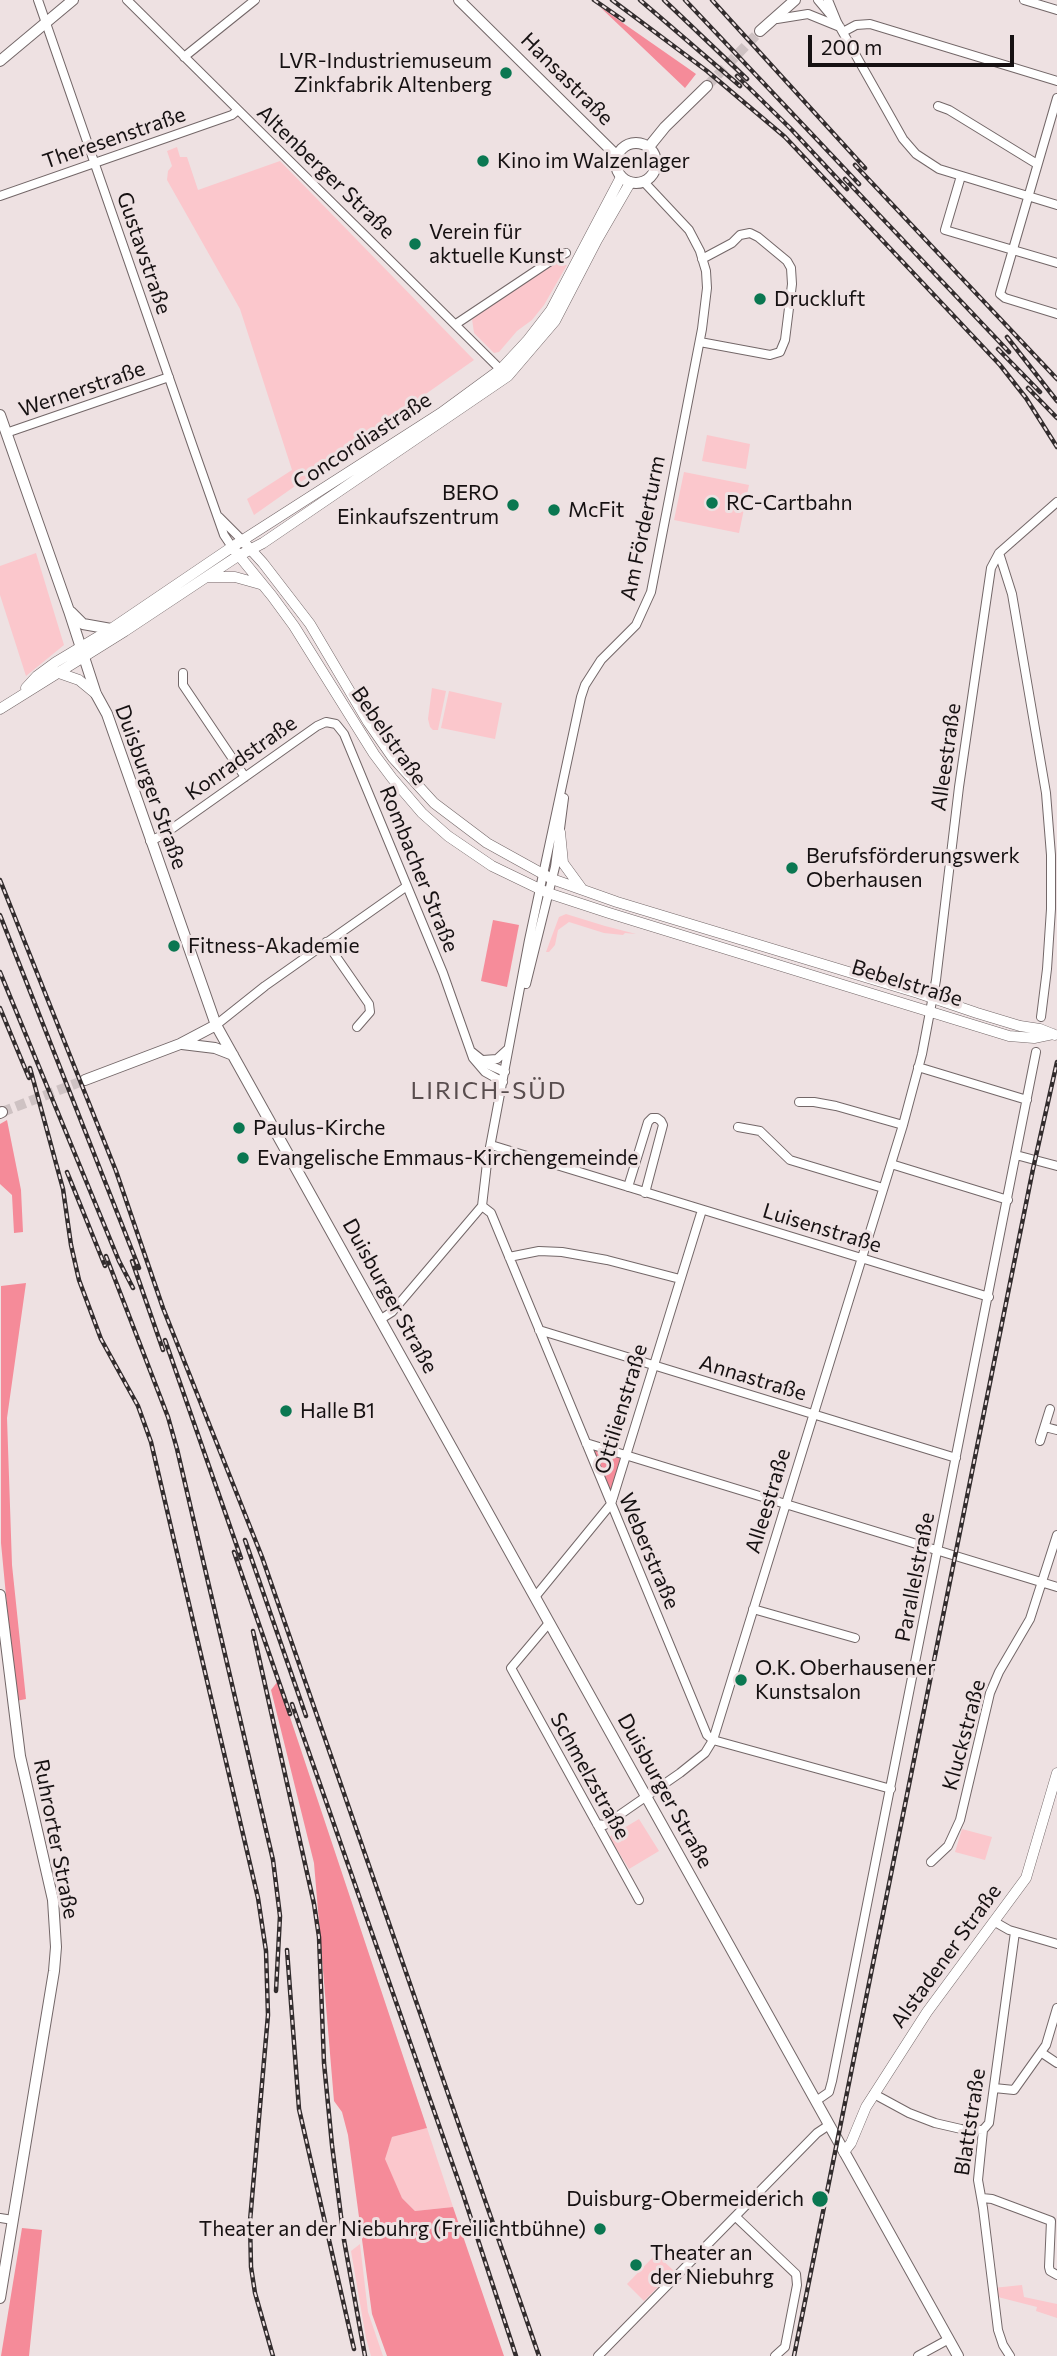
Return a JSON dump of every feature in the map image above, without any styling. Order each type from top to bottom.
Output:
[{"type":"main road","points":[[0,61],[73,0]]},
{"type":"main road","name":"Hansastraße","points":[[459,0],[617,156]]},
{"type":"main road","points":[[761,31],[795,0]]},
{"type":"main road","points":[[771,20],[783,2]]},
{"type":"main road","points":[[625,180],[644,182],[652,175],[655,157],[648,148],[665,127],[707,86]]},
{"type":"main road","name":"Hansastraße","points":[[625,180],[615,165],[617,156],[629,144],[648,148]]},
{"type":"main road","name":"Duisburger Straße","points":[[0,415],[96,694],[107,714],[216,1025],[958,2356]]},
{"type":"main road","points":[[69,611],[83,624],[111,629]]},
{"type":"main road","points":[[85,1080],[180,1044],[216,1025]]},
{"type":"main road","points":[[180,1044],[215,1048],[233,1055]]},
{"type":"main road","name":"Ruhrorter Straße","points":[[0,1595],[4,1674],[24,1780],[53,1900],[56,1948],[0,2298]]},
{"type":"street","name":"Gustavstraße","points":[[38,0],[227,542],[235,552]]},
{"type":"street","name":"Altenberger Straße","points":[[127,0],[504,372]]},
{"type":"street","points":[[184,57],[255,0]]},
{"type":"street","points":[[818,0],[840,27]]},
{"type":"street","points":[[828,0],[840,27],[911,149],[934,167],[1057,205]]},
{"type":"street","points":[[1024,0],[1057,10]]},
{"type":"street","points":[[771,20],[808,15],[840,27],[870,24],[1057,81]]},
{"type":"street","points":[[1057,98],[1053,129],[1037,164],[1001,296],[1057,314]]},
{"type":"street","points":[[938,106],[949,110],[1037,164]]},
{"type":"street","name":"Theresenstraße","points":[[0,196],[232,115],[238,110]]},
{"type":"street","points":[[961,176],[945,230],[1057,263]]},
{"type":"street","name":"Concordiastraße","points":[[83,652],[111,629],[235,552],[251,549],[444,421],[504,372],[551,310],[625,180]]},
{"type":"street","name":"Am Förderturm","points":[[548,876],[563,784],[585,685],[601,660],[636,625],[651,592],[700,342],[707,288],[702,259],[688,230],[644,182]]},
{"type":"street","points":[[700,342],[771,355],[780,352],[785,340],[792,284],[791,268],[787,261],[750,233],[740,235],[732,243],[702,259]]},
{"type":"street","points":[[456,324],[566,253]]},
{"type":"street","name":"Concordiastraße","points":[[83,652],[209,577],[243,541],[504,372]]},
{"type":"street","name":"Wernerstraße","points":[[6,433],[169,377]]},
{"type":"street","name":"Alleestraße","points":[[597,1824],[605,1825],[701,1757],[713,1740],[903,1125],[918,1067],[933,998],[958,787],[989,574],[999,553],[1057,502]]},
{"type":"street","name":"Gustavstraße","points":[[219,517],[243,541]]},
{"type":"street","points":[[243,541],[251,549]]},
{"type":"street","name":"Bebelstraße","points":[[251,549],[310,624],[384,746],[434,803],[487,843],[548,876],[582,889],[1055,1035]]},
{"type":"street","name":"Bebelstraße","points":[[235,552],[272,596],[323,670],[374,754],[422,813],[472,854],[544,891],[751,957],[1009,1036],[1034,1038],[1055,1035]]},
{"type":"street","points":[[999,553],[1012,594],[1046,793],[1051,855],[1051,909],[1041,1017]]},
{"type":"street","points":[[209,577],[240,578],[262,586]]},
{"type":"street","points":[[19,696],[41,673],[71,652],[83,652]]},
{"type":"street","points":[[0,709],[59,673],[83,652]]},
{"type":"street","points":[[323,670],[341,675]]},
{"type":"street","points":[[59,673],[79,680],[96,694]]},
{"type":"street","points":[[183,673],[183,685],[246,777]]},
{"type":"street","name":"Rombacher Straße","points":[[317,726],[333,722],[342,730],[443,973],[470,1050],[480,1068],[503,1082]]},
{"type":"street","name":"Konradstraße","points":[[150,841],[163,835],[317,726]]},
{"type":"street","name":"Am Förderturm","points":[[482,1206],[519,1003],[560,832],[563,784]]},
{"type":"street","points":[[560,832],[563,863],[582,889]]},
{"type":"street","points":[[216,1025],[326,942],[407,886]]},
{"type":"street","points":[[326,942],[369,1004],[370,1012],[357,1027]]},
{"type":"street","points":[[751,957],[756,944]]},
{"type":"street","points":[[481,1060],[497,1059],[510,1047]]},
{"type":"street","name":"Rombacher Straße","points":[[470,1050],[481,1060],[505,1072]]},
{"type":"street","name":"Parallelstraße","points":[[816,2101],[829,2092],[1036,1052]]},
{"type":"street","points":[[918,1067],[1027,1100]]},
{"type":"street","points":[[799,1102],[814,1102],[852,1110],[903,1125]]},
{"type":"street","points":[[628,1187],[648,1122],[657,1118],[663,1125],[645,1193]]},
{"type":"street","points":[[738,1127],[760,1130],[790,1160],[883,1188]]},
{"type":"street","name":"Luisenstraße","points":[[491,1145],[989,1297]]},
{"type":"street","points":[[1016,1155],[1057,1166]]},
{"type":"street","points":[[891,1164],[1007,1200]]},
{"type":"street","points":[[381,1319],[393,1312],[482,1206]]},
{"type":"street","name":"Weberstraße","points":[[482,1206],[491,1213],[707,1735],[713,1740]]},
{"type":"street","name":"Ottilienstraße","points":[[535,1597],[611,1504],[702,1210]]},
{"type":"street","points":[[509,1257],[539,1251],[562,1252],[607,1260],[680,1279]]},
{"type":"street","name":"Annastraße","points":[[539,1331],[956,1458]]},
{"type":"street","points":[[1040,1441],[1050,1409]]},
{"type":"street","points":[[1045,1427],[1057,1430]]},
{"type":"street","points":[[586,1443],[1057,1587]]},
{"type":"street","name":"Kluckstraße","points":[[931,1862],[944,1851],[956,1829],[964,1806],[990,1693],[1025,1629],[1057,1535]]},
{"type":"street","points":[[753,1609],[855,1638]]},
{"type":"street","name":"Schmelzstraße","points":[[549,1623],[511,1668],[639,1900]]},
{"type":"street","points":[[713,1740],[891,1789]]},
{"type":"street","name":"Alstadener Straße","points":[[844,2152],[849,2147],[874,2094],[928,2012],[1028,1874],[1057,1773]]},
{"type":"street","points":[[995,1922],[1015,1932],[1057,1944]]},
{"type":"street","name":"Blattstraße","points":[[1010,2356],[998,2330],[978,2180],[984,2130],[989,2123],[1015,1932]]},
{"type":"street","points":[[993,2088],[1014,2090],[1048,2042],[1057,2008]]},
{"type":"street","points":[[1042,2053],[1057,2063]]},
{"type":"street","points":[[874,2094],[909,2113],[935,2123],[961,2129],[984,2130]]},
{"type":"street","points":[[598,2356],[817,2133],[829,2125]]},
{"type":"street","points":[[982,2198],[992,2199],[1051,2221],[1053,2258],[1049,2269],[1057,2275]]},
{"type":"street","points":[[736,2217],[796,2274],[797,2285],[785,2347],[775,2356]]},
{"type":"street","points":[[0,2218],[13,2220]]},
{"type":"street","points":[[918,2356],[949,2339]]},
{"type":"shaded area","points":[[600,7],[696,74],[685,88]]},
{"type":"shaded area","points":[[177,147],[180,157],[187,157],[198,190],[280,161],[474,360],[254,515],[247,499],[292,470],[240,309],[167,180],[172,166],[167,151]]},
{"type":"shaded area","points":[[554,262],[567,265],[544,305],[499,352],[494,353],[474,333],[472,319]]},
{"type":"shaded area","points":[[707,435],[750,444],[746,469],[702,461]]},
{"type":"shaded area","name":"RC-Cartbahn","points":[[684,472],[749,485],[739,533],[674,520]]},
{"type":"shaded area","points":[[36,553],[64,645],[26,676],[0,595],[0,566]]},
{"type":"shaded area","points":[[432,688],[446,691],[438,730],[430,727],[428,719]]},
{"type":"shaded area","points":[[449,691],[502,703],[495,739],[441,728]]},
{"type":"shaded area","points":[[566,914],[636,934],[604,933],[569,922],[558,930],[555,945],[546,952],[559,917]]},
{"type":"shaded area","points":[[493,920],[519,925],[507,987],[481,981]]},
{"type":"shaded area","points":[[7,1120],[21,1190],[23,1232],[14,1233],[12,1195],[0,1184],[0,1124]]},
{"type":"shaded area","points":[[26,1283],[7,1418],[12,1565],[26,1699],[16,1701],[1,1543],[1,1286]]},
{"type":"shaded area","points":[[586,1443],[625,1456],[611,1504]]},
{"type":"shaded area","points":[[278,1681],[427,2128],[392,2137],[385,2159],[402,2198],[415,2211],[453,2207],[504,2356],[387,2356],[372,2314],[348,2135],[342,2112],[334,2101],[314,1863],[271,1690]]},
{"type":"shaded area","points":[[639,1819],[659,1851],[629,1869],[609,1837]]},
{"type":"shaded area","points":[[962,1829],[992,1837],[985,1860],[955,1852]]},
{"type":"shaded area","points":[[427,2128],[453,2207],[415,2211],[402,2198],[384,2159],[392,2137]]},
{"type":"shaded area","points":[[22,2228],[42,2230],[29,2356],[1,2356]]},
{"type":"shaded area","points":[[360,2244],[368,2312],[383,2356],[371,2356],[366,2338],[351,2251]]},
{"type":"shaded area","points":[[656,2254],[674,2271],[644,2301],[627,2284]]},
{"type":"shaded area","points":[[1022,2285],[1024,2297],[1057,2304],[1057,2318],[1036,2311],[1037,2307],[994,2296],[993,2288]]},
{"type":"tunnel","points":[[707,86],[760,31]]},
{"type":"tunnel","points":[[2,1112],[85,1080]]},
{"type":"railway","points":[[594,0],[623,20]]},
{"type":"railway","points":[[612,0],[707,71],[785,137],[1000,365],[1026,398],[1057,447]]},
{"type":"railway","points":[[640,0],[740,86]]},
{"type":"railway","points":[[664,0],[747,79]]},
{"type":"railway","points":[[685,0],[859,184]]},
{"type":"railway","points":[[712,0],[865,168]]},
{"type":"railway","points":[[737,76],[847,189]]},
{"type":"railway","points":[[855,165],[1057,379]]},
{"type":"railway","points":[[845,179],[1009,352]]},
{"type":"railway","points":[[1007,337],[1057,401]]},
{"type":"railway","points":[[998,349],[1040,392]]},
{"type":"railway","points":[[1028,388],[1057,418]]},
{"type":"railway","points":[[0,880],[116,1171],[163,1308],[262,1557],[539,2356]]},
{"type":"railway","points":[[0,915],[139,1268]]},
{"type":"railway","points":[[0,972],[119,1261],[133,1288]]},
{"type":"railway","points":[[0,1008],[29,1078]]},
{"type":"railway","points":[[794,2356],[1033,1169],[1057,1062]]},
{"type":"railway","points":[[30,1068],[63,1189],[79,1280],[101,1339],[138,1406],[151,1442],[258,1898],[266,1951],[268,2015],[250,2221],[251,2267],[255,2293],[273,2356]]},
{"type":"railway","points":[[67,1172],[105,1266]]},
{"type":"railway","points":[[106,1256],[168,1417],[177,1449],[273,1860],[280,1916],[276,1991]]},
{"type":"railway","points":[[132,1261],[163,1350]]},
{"type":"railway","points":[[165,1340],[241,1558]]},
{"type":"railway","points":[[245,1540],[306,1716]]},
{"type":"railway","points":[[234,1552],[290,1714]]},
{"type":"railway","points":[[253,1631],[314,1904],[319,1937],[324,2063],[332,2145],[344,2240],[365,2356]]},
{"type":"railway","points":[[292,1704],[463,2194],[516,2356]]},
{"type":"railway","points":[[287,1950],[299,2109],[354,2349]]},
{"type":"place","name":"LVR-Industriemuseum Zinkfabrik Altenberg","points":[[506,73]]},
{"type":"place","name":"Kino im Walzenlager","points":[[483,161]]},
{"type":"place","name":"Verein für aktuelle Kunst","points":[[415,244]]},
{"type":"place","name":"Druckluft","points":[[760,299]]},
{"type":"place","name":"RC-Cartbahn","points":[[712,503]]},
{"type":"place","name":"BERO Einkaufszentrum","points":[[513,505]]},
{"type":"place","name":"McFit","points":[[554,510]]},
{"type":"place","name":"Berufsförderungswerk Oberhausen","points":[[792,868]]},
{"type":"place","name":"Fitness-Akademie","points":[[174,946]]},
{"type":"place","name":"Paulus-Kirche","points":[[239,1128]]},
{"type":"place","name":"Evangelische Emmaus-Kirchengemeinde","points":[[243,1158]]},
{"type":"place","name":"Halle B1","points":[[286,1411]]},
{"type":"place","name":"O.K. Oberhausener Kunstsalon","points":[[741,1680]]},
{"type":"place","name":"Duisburg-Obermeiderich","points":[[820,2199]]},
{"type":"place","name":"Theater an der Niebuhrg (Freilichtbühne)","points":[[600,2229]]},
{"type":"place","name":"Theater an der Niebuhrg","points":[[636,2265]]},
{"type":"district","name":"LIRICH-SÜD","points":[[489,1091]]}]
